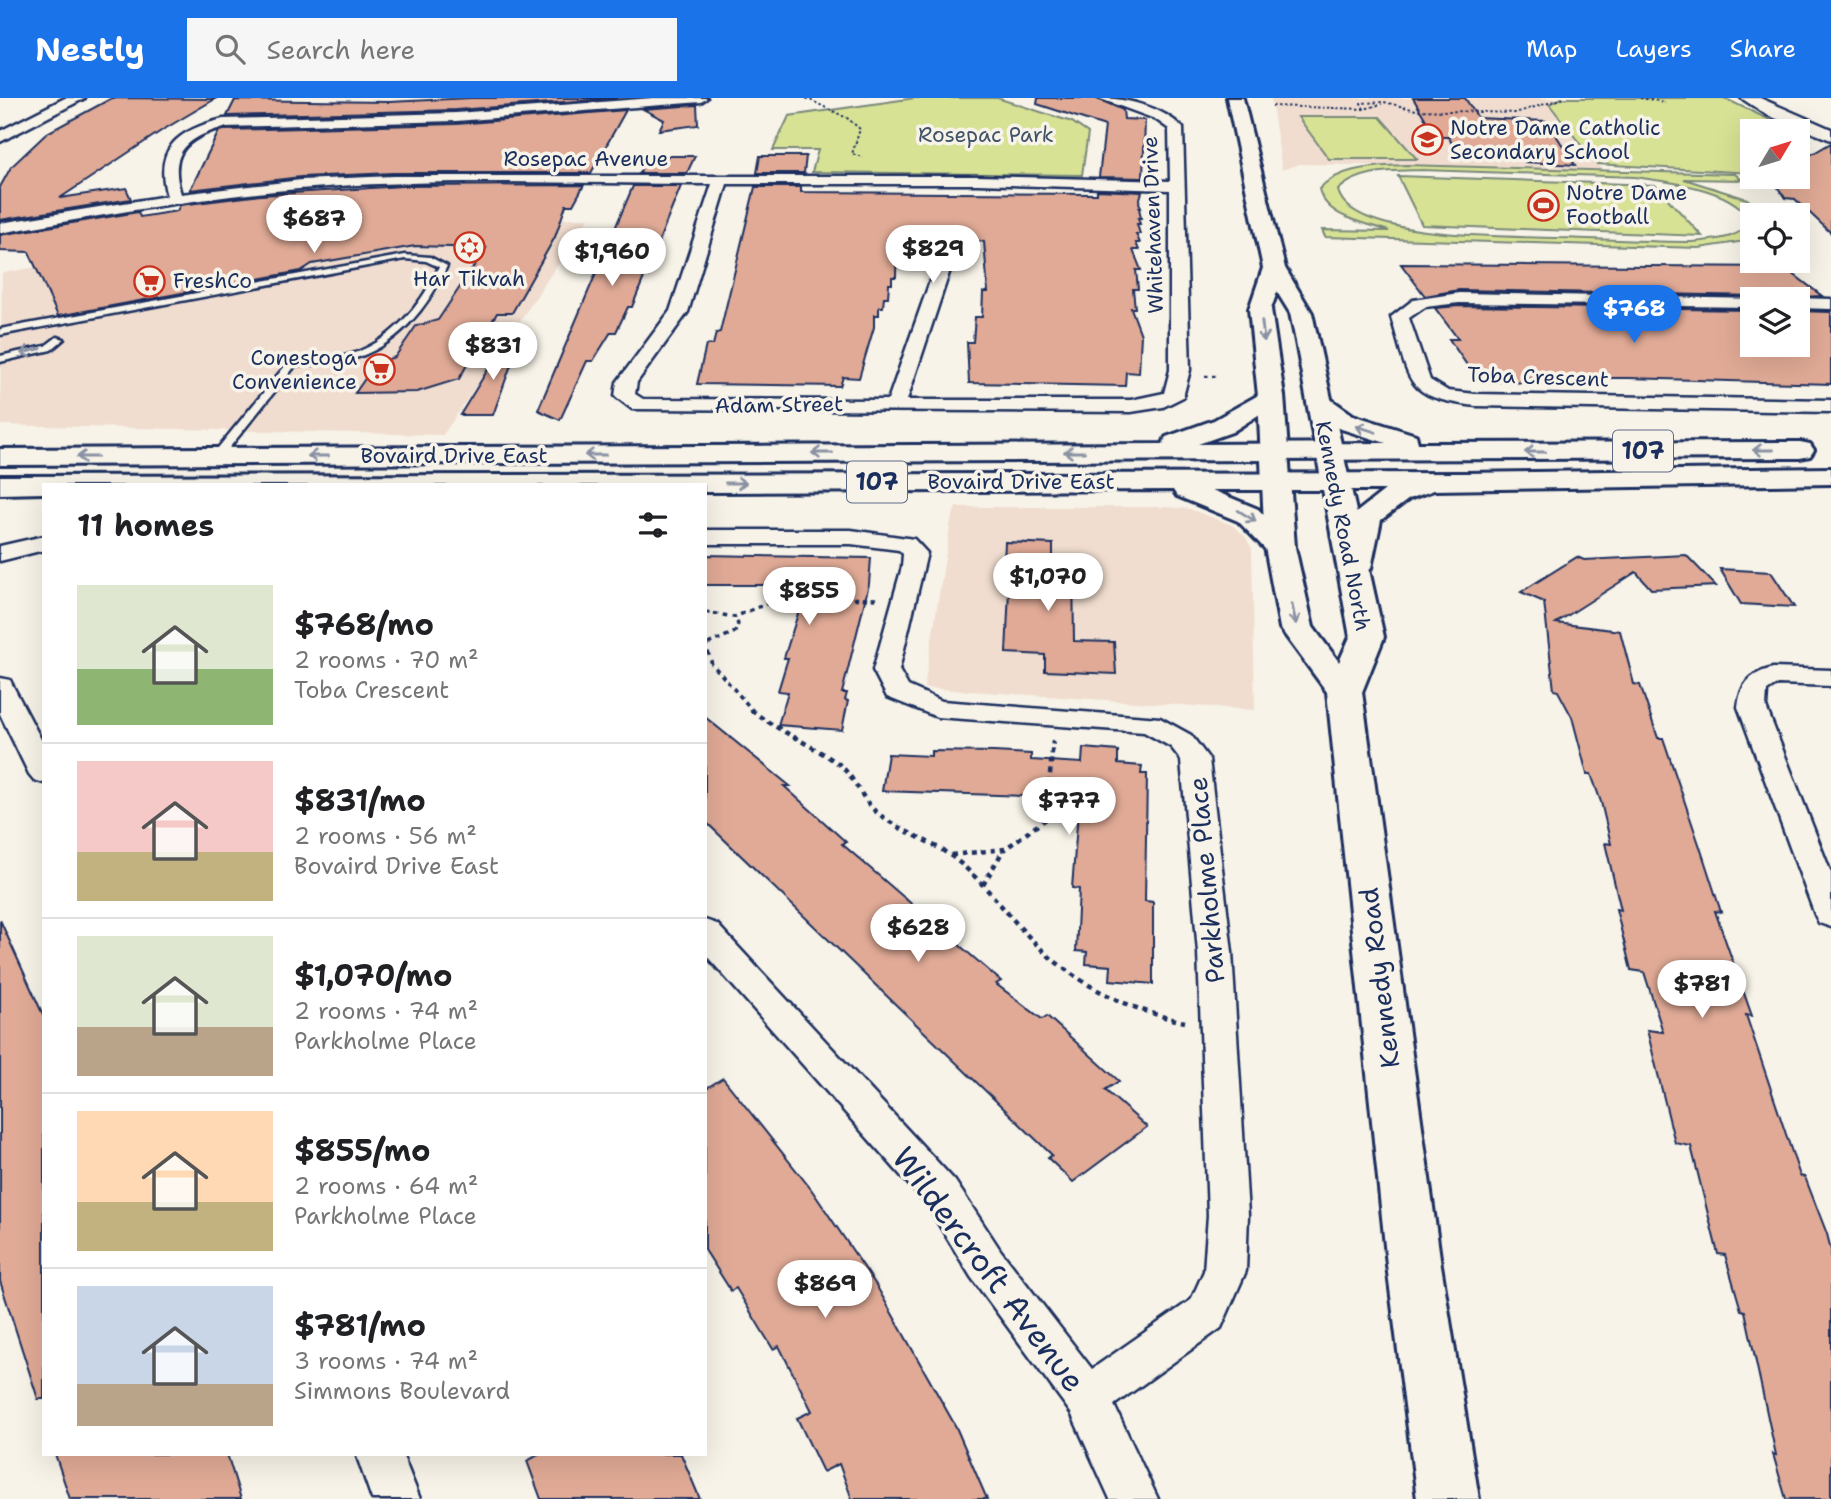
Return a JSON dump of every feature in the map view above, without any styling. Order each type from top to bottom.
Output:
[{"type":"main road","points":[[1235,98],[1274,268]]},
{"type":"main road","name":"Kennedy Road North","points":[[1274,268],[1260,309],[1271,396],[1280,547],[1297,628],[1344,692]]},
{"type":"main road","name":"Kennedy Road North","points":[[1274,268],[1301,313],[1367,636],[1344,692]]},
{"type":"main road","points":[[1142,452],[1191,439],[1223,426],[1271,396]]},
{"type":"main road","points":[[1320,403],[1343,421],[1456,452]]},
{"type":"main road","name":"Bovaird Drive East","points":[[0,457],[1831,450]]},
{"type":"main road","name":"Bovaird Drive East","points":[[707,483],[1465,481],[1831,476]]},
{"type":"main road","points":[[1355,568],[1367,516],[1384,502],[1413,487],[1465,481]]},
{"type":"main road","points":[[1111,482],[1190,491],[1220,502],[1248,515],[1280,547]]},
{"type":"main road","name":"Bovaird Drive East","points":[[0,485],[42,485]]},
{"type":"main road","name":"Kennedy Road","points":[[1344,692],[1413,1265],[1448,1499]]},
{"type":"street","points":[[0,138],[77,98]]},
{"type":"street","points":[[175,199],[166,175],[169,157],[182,141],[209,126],[223,122],[456,117],[674,106],[701,98]]},
{"type":"street","name":"Whitehaven Drive","points":[[1104,98],[1160,116],[1176,128],[1180,370],[1173,397]]},
{"type":"street","points":[[1749,98],[1773,112],[1831,135]]},
{"type":"street","name":"Adam Street","points":[[721,180],[679,312],[627,382],[625,396],[639,405],[1131,405],[1156,403],[1173,397]]},
{"type":"street","name":"Rosepac Avenue","points":[[0,228],[264,186],[380,181],[1028,180],[1176,186]]},
{"type":"street","points":[[896,404],[943,267],[936,255]]},
{"type":"street","name":"Toba Crescent","points":[[1740,302],[1458,298],[1425,301],[1408,307],[1400,317],[1421,383],[1443,396],[1476,400],[1831,406]]},
{"type":"street","points":[[1810,303],[1831,304]]},
{"type":"street","name":"Parkholme Place","points":[[707,537],[895,540],[906,544],[915,553],[886,670],[897,691],[937,709],[1150,724],[1181,741],[1195,759],[1215,952],[1228,1215],[1225,1271],[1206,1314],[1087,1398]]},
{"type":"street","points":[[0,554],[34,544]]},
{"type":"street","points":[[1831,678],[1773,676],[1754,687],[1752,707],[1831,915]]},
{"type":"street","points":[[1,691],[42,770]]},
{"type":"street","name":"Wildercroft Avenue","points":[[707,934],[941,1194],[986,1264],[1087,1398],[1134,1499]]},
{"type":"street","points":[[381,1456],[396,1499]]},
{"type":"lane","points":[[0,332],[405,257],[427,259],[443,266],[403,325],[374,348],[347,358],[293,362],[217,456]]},
{"type":"lane","points":[[0,359],[48,348],[60,339]]},
{"type":"path","points":[[806,98],[847,118],[860,129],[852,154],[865,158]]},
{"type":"path","points":[[1364,109],[1362,102],[1385,103],[1416,110],[1515,113],[1565,98]]},
{"type":"path","points":[[1640,98],[1665,102]]},
{"type":"path","points":[[1272,106],[1364,109],[1385,103]]},
{"type":"path","points":[[707,611],[734,617],[783,597],[861,597],[905,602]]},
{"type":"path","points":[[734,617],[738,624],[735,632],[707,643],[712,664],[746,705],[774,728],[836,761],[862,790],[871,807],[903,832],[950,855],[983,885],[1036,945],[1082,982],[1148,1014],[1191,1023],[1219,1024]]},
{"type":"path","points":[[983,885],[1004,849],[1046,819],[1053,742],[1050,715]]},
{"type":"path","points":[[950,855],[1004,849]]},
{"type":"shaded area","name":"Notre Dame Catholic Secondary School","points":[[1271,98],[1562,98],[1549,104],[1602,170],[1300,164],[1282,170]]},
{"type":"shaded area","points":[[589,218],[443,435],[0,425],[2,273],[293,224]]},
{"type":"shaded area","points":[[956,507],[1165,507],[1190,509],[1232,525],[1245,536],[1252,549],[1255,710],[924,688],[951,521]]},
{"type":"green space","name":"Rosepac Park","points":[[915,98],[997,98],[1072,122],[1088,133],[1082,175],[812,172],[818,150],[773,150],[789,116]]},
{"type":"green space","points":[[1562,98],[1724,98],[1768,119],[1740,119],[1740,172],[1596,164],[1549,104]]},
{"type":"green space","points":[[1298,117],[1380,117],[1417,159],[1329,159]]},
{"type":"green space","points":[[1405,165],[1735,174],[1740,180],[1684,179],[1747,199],[1752,203],[1740,203],[1740,208],[1717,194],[1683,184],[1635,177],[1400,171],[1356,178],[1338,190],[1349,207],[1371,219],[1436,232],[1693,242],[1717,239],[1740,231],[1740,242],[1699,248],[1325,237],[1322,230],[1389,231],[1338,213],[1323,199],[1319,189],[1337,176],[1370,167]]},
{"type":"green space","name":"Notre Dame Football","points":[[1398,176],[1655,185],[1702,236],[1422,225]]},
{"type":"building","points":[[112,98],[215,99],[60,198],[126,188],[131,199],[0,220],[0,187],[11,167],[47,133]]},
{"type":"building","points":[[471,98],[618,98],[456,110],[227,116],[235,100],[389,102]]},
{"type":"building","points":[[1038,98],[1096,98],[1123,110],[1124,119],[1145,120],[1143,178],[1099,177],[1105,126],[1037,104]]},
{"type":"building","points":[[1413,98],[1465,98],[1478,118],[1547,121],[1575,165],[1525,162],[1520,152],[1454,149],[1449,137],[1436,137]]},
{"type":"building","points":[[697,105],[698,125],[659,130],[664,120],[643,109]]},
{"type":"building","points":[[626,110],[591,173],[393,173],[301,177],[190,190],[219,131],[224,130],[456,124]]},
{"type":"building","points":[[1831,143],[1831,233],[1810,213],[1810,203],[1799,203],[1795,199],[1785,198],[1779,189],[1810,189],[1810,155]]},
{"type":"building","points":[[647,156],[695,156],[687,173],[639,173]]},
{"type":"building","points":[[760,156],[806,156],[804,173],[757,173]]},
{"type":"building","points":[[584,185],[573,205],[566,205],[555,237],[512,313],[497,313],[459,379],[417,392],[355,393],[376,363],[395,357],[416,326],[438,320],[486,248],[415,246],[312,264],[301,271],[58,316],[29,252],[0,251],[0,235],[138,212],[140,217],[177,211],[180,205],[261,195],[402,186]]},
{"type":"building","points":[[633,186],[681,186],[632,307],[628,307],[616,332],[611,332],[593,361],[587,361],[560,420],[538,410]]},
{"type":"building","points":[[755,187],[801,187],[801,192],[1142,192],[1139,202],[1141,218],[1138,218],[1140,224],[1137,224],[1140,234],[1136,234],[1140,243],[1136,243],[1139,250],[1133,250],[1141,270],[1136,270],[1138,289],[1133,289],[1135,308],[1131,308],[1141,335],[1139,373],[1126,372],[1125,386],[969,383],[967,342],[973,342],[975,317],[982,317],[983,292],[988,292],[984,242],[956,235],[933,235],[897,237],[896,277],[892,277],[888,297],[884,297],[883,307],[879,307],[879,315],[874,315],[874,327],[859,378],[843,377],[840,386],[697,384],[706,345],[713,345],[716,333],[720,332]]},
{"type":"building","points":[[1401,264],[1740,267],[1740,273],[1792,273],[1822,296],[1810,297],[1810,287],[1740,287],[1740,296],[1459,290],[1425,296]]},
{"type":"building","points":[[1459,306],[1740,310],[1740,357],[1810,357],[1810,311],[1831,312],[1831,384],[1629,378],[1525,378],[1530,383],[1478,381],[1449,339],[1458,339],[1435,308]]},
{"type":"building","points":[[509,335],[520,340],[493,415],[460,415]]},
{"type":"building","points":[[1005,542],[1053,544],[1053,566],[1073,567],[1074,641],[1114,642],[1116,674],[1045,671],[1045,655],[1006,653],[1009,590],[1004,590],[1003,584]]},
{"type":"building","points":[[707,555],[871,558],[869,584],[842,693],[847,693],[845,700],[848,701],[842,730],[778,725],[788,692],[778,691],[788,658],[784,658],[807,585],[707,585]]},
{"type":"building","points":[[1686,555],[1716,586],[1651,589],[1636,572],[1556,623],[1620,631],[1634,684],[1640,685],[1658,738],[1663,738],[1700,847],[1721,912],[1715,911],[1752,1016],[1746,1015],[1800,1176],[1805,1177],[1827,1234],[1831,1250],[1831,1499],[1786,1499],[1773,1454],[1776,1455],[1745,1311],[1741,1310],[1725,1255],[1718,1254],[1691,1146],[1675,1143],[1647,1030],[1663,1032],[1644,972],[1631,970],[1616,909],[1621,910],[1605,843],[1611,844],[1601,802],[1591,774],[1587,774],[1572,717],[1558,691],[1554,690],[1544,602],[1521,592],[1577,557],[1584,560]]},
{"type":"building","points":[[1720,569],[1771,572],[1794,607],[1741,604]]},
{"type":"building","points":[[707,719],[790,786],[784,786],[846,842],[842,844],[1001,981],[996,984],[1042,1019],[1047,1016],[1119,1081],[1105,1090],[1147,1127],[1073,1182],[1048,1158],[1052,1155],[707,823]]},
{"type":"building","points":[[1083,748],[1118,751],[1118,764],[1142,766],[1141,774],[1147,774],[1145,901],[1153,902],[1153,984],[1110,980],[1111,966],[1086,964],[1087,952],[1076,951],[1079,889],[1072,888],[1079,798],[882,791],[888,754],[931,756],[931,751],[994,752],[1031,754],[1031,760],[1082,763]]},
{"type":"building","points":[[0,920],[42,1013],[42,1399],[38,1399],[0,1281]]},
{"type":"building","points":[[723,1078],[811,1189],[876,1285],[956,1427],[987,1499],[852,1499],[839,1464],[823,1472],[797,1418],[812,1411],[779,1346],[773,1349],[736,1288],[731,1291],[707,1253],[707,1088]]},
{"type":"building","points":[[56,1456],[228,1456],[241,1499],[70,1499]]},
{"type":"building","points":[[536,1456],[682,1456],[700,1499],[541,1499],[527,1461]]},
{"type":"place","name":"Notre Dame Catholic Secondary School","points":[[1427,140]]},
{"type":"place","name":"Notre Dame Football","points":[[1543,205]]},
{"type":"place","name":"Har Tikvah","points":[[469,247]]},
{"type":"place","name":"FreshCo","points":[[150,281]]},
{"type":"place","name":"Conestoga Convenience","points":[[380,370]]}]
